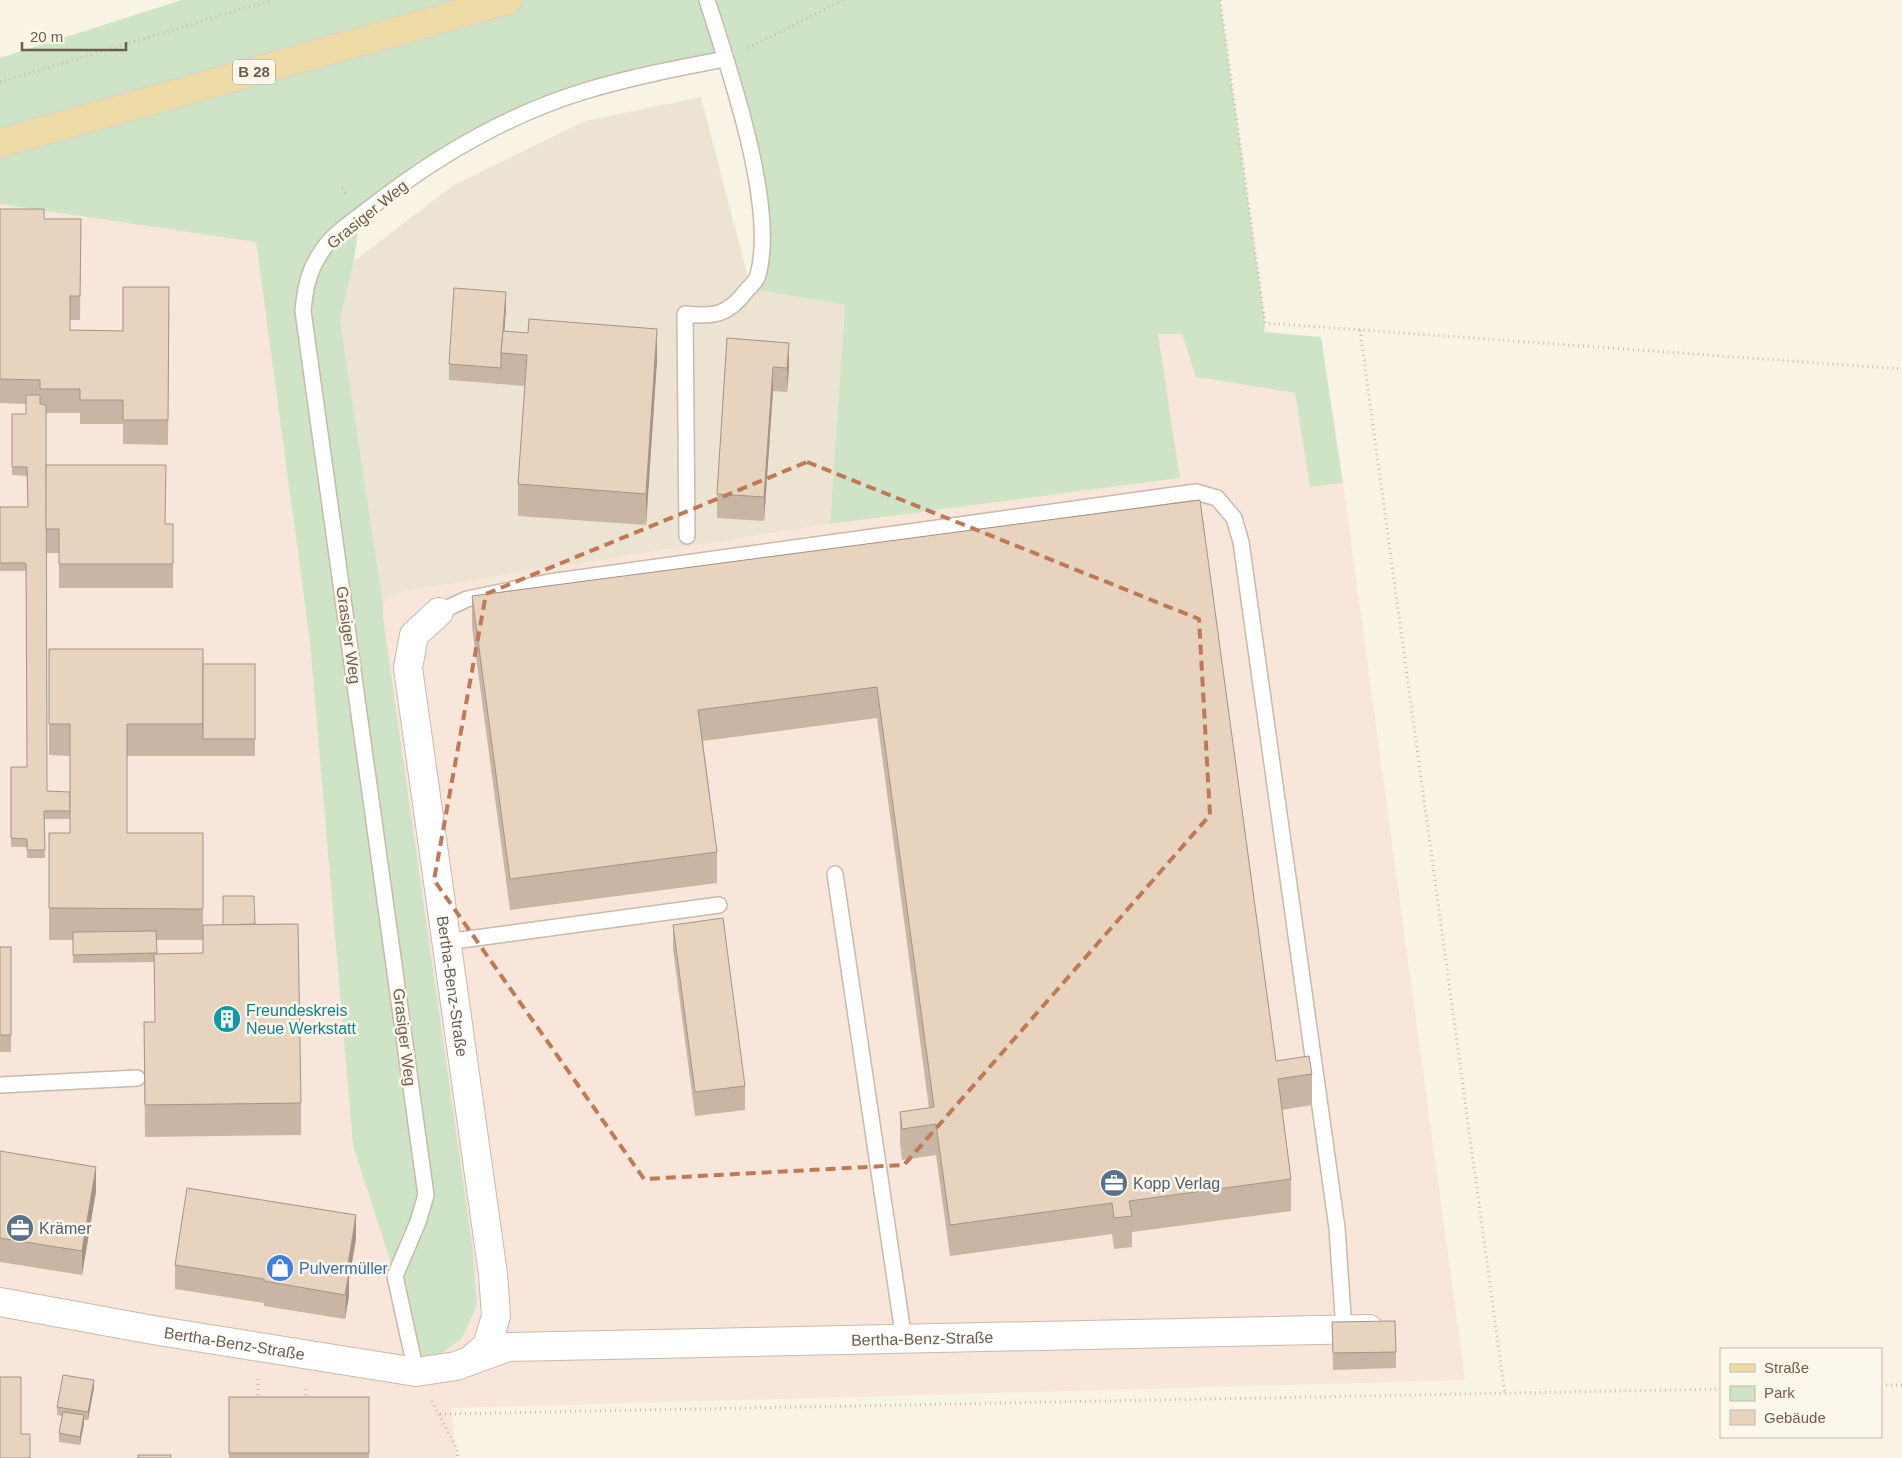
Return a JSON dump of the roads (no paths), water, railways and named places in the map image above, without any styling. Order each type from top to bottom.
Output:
[{"type":"main road","name":"B 28","points":[[0,144],[508,0]]},
{"type":"street","name":"Bertha-Benz-Straße","points":[[439,612],[414,635],[408,668],[493,1274],[496,1316],[487,1346],[469,1361]]},
{"type":"street","name":"Bertha-Benz-Straße","points":[[0,1302],[153,1330],[416,1372],[456,1366],[508,1347],[1380,1329]]},
{"type":"lane","points":[[687,536],[684,314],[710,317],[734,306],[758,276],[763,225],[748,144],[707,0]]},
{"type":"lane","name":"Grasiger Weg","points":[[416,1372],[395,1276],[418,1222],[426,1195],[303,311],[310,270],[320,252],[333,238],[388,194],[466,142],[520,117],[584,91],[668,70],[725,60]]},
{"type":"lane","points":[[439,612],[467,599],[549,582],[1196,492],[1217,498],[1234,518],[1241,542],[1337,1228],[1344,1330]]},
{"type":"lane","points":[[835,874],[904,1340]]},
{"type":"lane","points":[[446,942],[719,905]]},
{"type":"lane","points":[[0,1084],[137,1078]]},
{"type":"place","name":"Freundeskreis Neue Werkstatt","points":[[227,1019]]},
{"type":"place","name":"Kopp Verlag","points":[[1114,1183]]},
{"type":"place","name":"Krämer","points":[[20,1228]]},
{"type":"place","name":"Pulvermüller","points":[[280,1268]]}]
